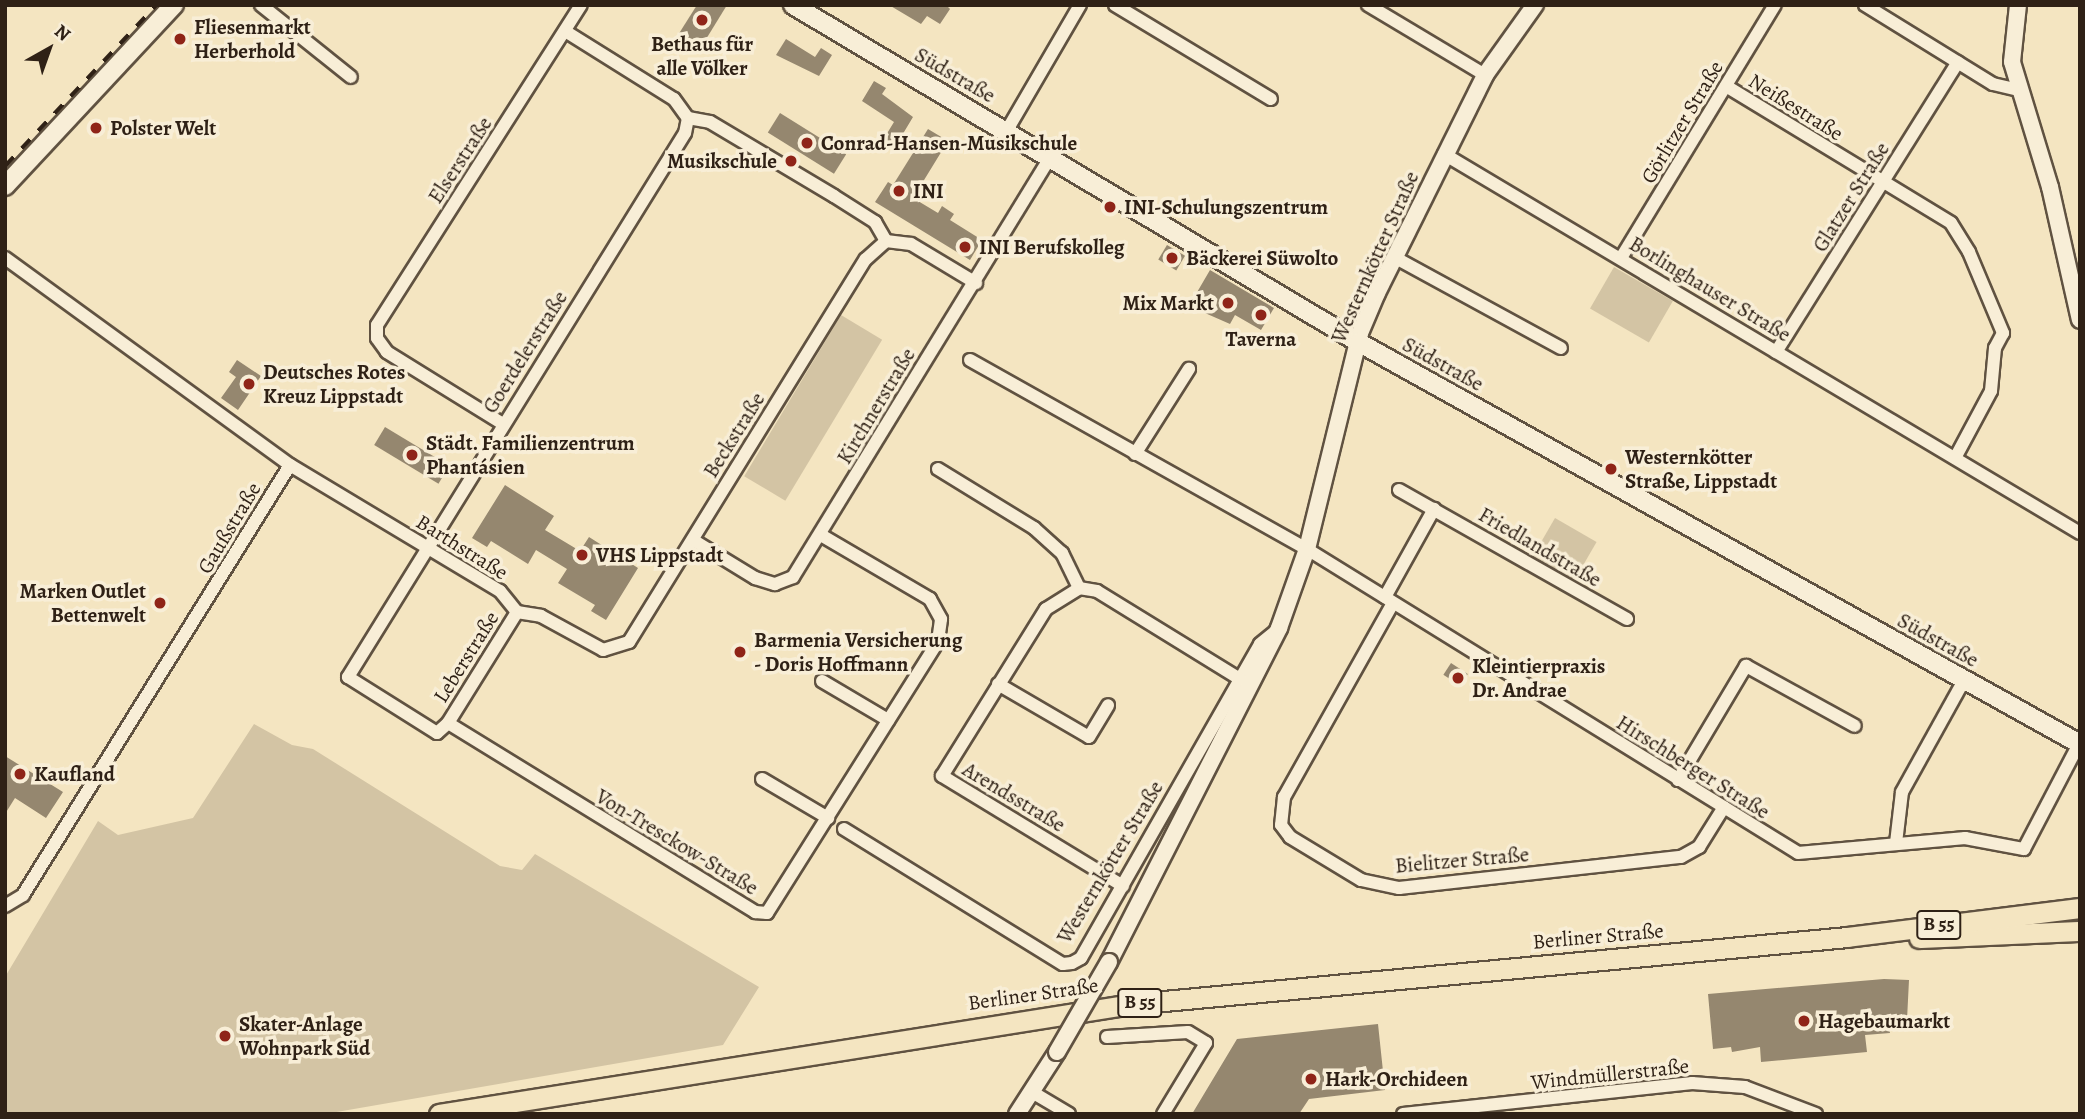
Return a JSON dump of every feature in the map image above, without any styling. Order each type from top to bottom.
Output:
[{"type":"main road","points":[[5,186],[174,5]]},
{"type":"main road","name":"Südstraße","points":[[793,5],[1358,342],[2079,744]]},
{"type":"main road","name":"Berliner Straße","points":[[439,1114],[1132,1004],[1847,937],[2080,908]]},
{"type":"main road","name":"Berliner Straße","points":[[1847,937],[2080,931]]},
{"type":"street","points":[[261,5],[351,77]]},
{"type":"street","name":"Elserstraße","points":[[503,424],[387,352],[377,338],[377,325],[581,5]]},
{"type":"street","points":[[1006,132],[1080,5]]},
{"type":"street","points":[[1115,5],[1271,99]]},
{"type":"street","points":[[1368,5],[1485,75]]},
{"type":"street","name":"Westernkötter Straße","points":[[1017,1114],[1057,1052],[1109,962],[1279,628],[1307,549],[1358,342],[1394,257],[1485,75],[1535,5]]},
{"type":"street","name":"Görlitzer Straße","points":[[1621,258],[1774,5]]},
{"type":"street","points":[[1865,5],[1993,84],[2020,90]]},
{"type":"street","points":[[2018,5],[2012,62],[2050,187],[2079,317]]},
{"type":"street","points":[[565,31],[674,99],[688,118],[710,122],[875,222],[887,241],[911,244],[976,283]]},
{"type":"street","name":"Glatzer Straße","points":[[1776,352],[1958,62]]},
{"type":"street","name":"Neißestraße","points":[[1726,86],[1883,181]]},
{"type":"street","name":"Goerdelerstraße","points":[[348,677],[685,133],[688,118]]},
{"type":"street","name":"Borlinghauser Straße","points":[[1444,154],[2080,533]]},
{"type":"street","name":"Kirchnerstraße","points":[[693,540],[775,584],[793,577],[976,283],[1050,158]]},
{"type":"street","points":[[1883,181],[1951,223],[2001,321],[1991,391],[1955,458]]},
{"type":"street","name":"Beckstraße","points":[[614,649],[629,642],[866,260],[887,241]]},
{"type":"street","points":[[1394,257],[1560,348]]},
{"type":"street","points":[[5,258],[290,465]]},
{"type":"street","name":"Hirschberger Straße","points":[[970,360],[1307,549],[1798,853],[1965,838],[2024,849],[2079,744]]},
{"type":"street","points":[[1135,454],[1189,369]]},
{"type":"street","name":"Barthstraße","points":[[290,465],[500,592],[517,612],[541,616],[589,646],[614,649]]},
{"type":"street","name":"Gaußstraße","points":[[8,905],[23,895],[85,799],[290,465]]},
{"type":"street","points":[[938,469],[1034,528],[1062,552],[1079,588],[1097,591],[1240,679]]},
{"type":"street","name":"Friedlandstraße","points":[[1399,490],[1627,619]]},
{"type":"street","points":[[1389,600],[1434,509]]},
{"type":"street","name":"Von-Tresckow-Straße","points":[[544,784],[755,912],[767,913],[938,641],[941,619],[930,600],[821,535]]},
{"type":"street","name":"Arendsstraße","points":[[1079,588],[1046,609],[942,776],[1123,886]]},
{"type":"street","name":"Bielitzer Straße","points":[[1389,600],[1284,797],[1281,825],[1290,837],[1361,880],[1399,888],[1681,857],[1699,848],[1724,807]]},
{"type":"street","name":"Leberstraße","points":[[348,677],[437,733],[448,723],[517,612]]},
{"type":"street","name":"Westernkötter Straße","points":[[844,829],[1063,964],[1080,958],[1260,643],[1279,628]]},
{"type":"street","points":[[1678,780],[1746,666],[1855,726]]},
{"type":"street","points":[[1896,843],[1902,792],[1964,680]]},
{"type":"street","points":[[822,681],[888,720]]},
{"type":"street","points":[[998,684],[1090,737],[1108,705]]},
{"type":"street","name":"Leberstraße","points":[[448,723],[544,784]]},
{"type":"street","points":[[762,779],[828,818]]},
{"type":"street","points":[[1107,1037],[1188,1032],[1206,1043],[1163,1114]]},
{"type":"street","name":"Windmüllerstraße","points":[[1403,1114],[1692,1083],[1745,1087],[1793,1108],[1816,1114]]},
{"type":"street","points":[[1032,1092],[1069,1114]]},
{"type":"shaded area","points":[[1614,267],[1673,301],[1649,343],[1590,309]]},
{"type":"shaded area","points":[[841,315],[882,340],[785,501],[744,476]]},
{"type":"shaded area","points":[[1555,518],[1597,542],[1574,582],[1532,558]]},
{"type":"shaded area","points":[[254,724],[292,745],[313,749],[500,866],[522,870],[535,854],[759,987],[723,1045],[325,1114],[5,1114],[5,977],[98,821],[118,835],[193,818]]},
{"type":"building","name":"Bethaus für alle Völker","points":[[697,5],[727,5],[700,49],[678,35]]},
{"type":"building","points":[[889,5],[946,5],[950,9],[940,24],[927,16],[921,24]]},
{"type":"building","points":[[786,39],[815,57],[821,48],[832,55],[819,76],[776,55]]},
{"type":"building","name":"INI","points":[[874,81],[886,88],[882,94],[913,117],[895,147],[883,140],[894,122],[862,101]]},
{"type":"building","name":"Conrad-Hansen-Musikschule","points":[[780,113],[846,154],[834,174],[768,133]]},
{"type":"building","name":"INI","points":[[928,129],[948,141],[913,198],[938,213],[942,206],[954,214],[950,220],[982,240],[970,260],[875,202],[888,182],[893,185]]},
{"type":"building","name":"Bäckerei Süwolto","points":[[1167,245],[1185,256],[1176,270],[1158,260]]},
{"type":"building","name":"Mix Markt","points":[[1210,270],[1274,308],[1261,330],[1235,315],[1230,324],[1189,306]]},
{"type":"building","name":"Deutsches Rotes Kreuz Lippstadt","points":[[237,360],[261,376],[238,410],[221,398],[236,377],[229,372]]},
{"type":"building","name":"Städt. Familienzentrum Phantásien","points":[[385,427],[449,466],[438,484],[374,445]]},
{"type":"building","name":"VHS Lippstadt","points":[[505,485],[554,516],[545,530],[580,551],[589,537],[638,568],[606,620],[591,611],[595,605],[558,583],[567,569],[536,550],[528,564],[491,541],[487,547],[472,538]]},
{"type":"building","name":"Kleintierpraxis Dr. Andrae","points":[[1451,663],[1468,674],[1460,686],[1443,675]]},
{"type":"building","name":"Kaufland","points":[[5,756],[63,792],[46,818],[15,798],[5,814]]},
{"type":"building","name":"Hagebaumarkt","points":[[1884,979],[1909,980],[1907,1020],[1888,1022],[1890,1033],[1865,1035],[1867,1052],[1761,1062],[1760,1047],[1732,1052],[1731,1047],[1713,1049],[1708,994]]},
{"type":"building","name":"Hark-Orchideen","points":[[1378,1024],[1385,1090],[1309,1099],[1299,1114],[1192,1114],[1237,1039]]},
{"type":"railway","points":[[5,166],[156,5]]},
{"type":"place","name":"Bethaus für alle Völker","points":[[702,20]]},
{"type":"place","name":"Fliesenmarkt Herberhold","points":[[180,39]]},
{"type":"place","name":"Polster Welt","points":[[96,128]]},
{"type":"place","name":"Conrad-Hansen-Musikschule","points":[[807,143]]},
{"type":"place","name":"Musikschule","points":[[791,161]]},
{"type":"place","name":"INI","points":[[899,191]]},
{"type":"place","name":"INI-Schulungszentrum","points":[[1110,207]]},
{"type":"place","name":"INI Berufskolleg","points":[[965,247]]},
{"type":"place","name":"Bäckerei Süwolto","points":[[1172,258]]},
{"type":"place","name":"Mix Markt","points":[[1228,303]]},
{"type":"place","name":"Taverna","points":[[1261,315]]},
{"type":"place","name":"Deutsches Rotes Kreuz Lippstadt","points":[[249,384]]},
{"type":"place","name":"Städt. Familienzentrum Phantásien","points":[[412,455]]},
{"type":"place","name":"Westernkötter Straße, Lippstadt","points":[[1611,469]]},
{"type":"place","name":"VHS Lippstadt","points":[[582,555]]},
{"type":"place","name":"Marken Outlet Bettenwelt","points":[[160,603]]},
{"type":"place","name":"Barmenia Versicherung - Doris Hoffmann","points":[[740,652]]},
{"type":"place","name":"Kleintierpraxis Dr. Andrae","points":[[1458,678]]},
{"type":"place","name":"Kaufland","points":[[20,774]]},
{"type":"place","name":"Hagebaumarkt","points":[[1804,1021]]},
{"type":"place","name":"Skater-Anlage Wohnpark Süd","points":[[225,1036]]},
{"type":"place","name":"Hark-Orchideen","points":[[1311,1079]]}]
